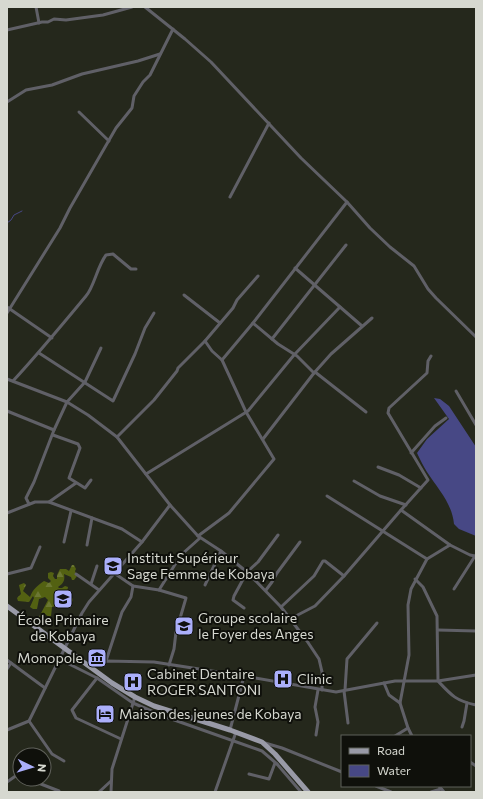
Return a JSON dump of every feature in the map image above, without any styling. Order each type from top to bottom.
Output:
[{"type":"main road","points":[[7,606],[86,665],[135,697],[154,706],[230,730],[262,742],[275,754],[283,766],[308,792]]},
{"type":"street","points":[[36,7],[39,23]]},
{"type":"street","points":[[7,30],[48,22],[54,19],[66,20],[103,15],[132,7]]},
{"type":"street","points":[[145,7],[211,62],[323,180],[347,202],[379,238],[414,266],[428,289],[476,337]]},
{"type":"street","points":[[7,313],[8,308],[60,228],[116,128],[132,108],[134,96],[143,82],[150,75],[172,29]]},
{"type":"street","points":[[7,102],[26,90],[52,85],[82,74],[138,61],[160,54]]},
{"type":"street","points":[[79,112],[109,141]]},
{"type":"street","points":[[230,197],[269,123]]},
{"type":"street","points":[[222,360],[253,323],[347,202]]},
{"type":"street","points":[[272,339],[346,245]]},
{"type":"street","points":[[13,381],[39,353],[87,296],[101,261],[106,255],[113,254],[131,269],[136,269]]},
{"type":"street","points":[[295,268],[362,326]]},
{"type":"street","points":[[117,437],[154,400],[178,368],[205,341],[258,276]]},
{"type":"street","points":[[184,295],[220,323]]},
{"type":"street","points":[[146,474],[246,412],[294,355],[340,307]]},
{"type":"street","points":[[8,308],[52,338]]},
{"type":"street","points":[[39,353],[113,401],[135,354],[145,328],[154,312]]},
{"type":"street","points":[[263,439],[314,372],[331,354],[372,318]]},
{"type":"street","points":[[253,323],[366,412]]},
{"type":"street","points":[[159,590],[181,555],[199,537],[229,513],[274,459],[246,412],[222,360],[212,351],[205,341]]},
{"type":"street","points":[[28,504],[26,498],[67,402],[85,382],[101,348]]},
{"type":"street","points":[[290,619],[315,606],[344,576],[428,480],[388,413],[390,408],[427,373],[428,361],[431,356]]},
{"type":"street","points":[[7,379],[67,402],[88,415],[117,437],[170,505],[199,537],[221,551],[247,572],[281,607],[319,659],[322,672],[320,690],[315,707],[318,722],[316,735]]},
{"type":"street","points":[[456,390],[476,425]]},
{"type":"street","points":[[7,411],[54,430]]},
{"type":"street","points":[[411,453],[435,426],[446,418]]},
{"type":"street","points":[[53,435],[78,444],[80,448],[69,478],[85,488],[90,480]]},
{"type":"street","points":[[378,467],[399,475],[421,488]]},
{"type":"street","points":[[354,481],[380,496],[406,505]]},
{"type":"street","points":[[49,502],[76,483]]},
{"type":"street","points":[[328,496],[427,559]]},
{"type":"street","points":[[7,513],[35,502],[49,502],[122,529],[142,542]]},
{"type":"street","points":[[7,729],[29,721],[82,613],[99,590],[142,542],[170,505]]},
{"type":"street","points":[[64,542],[71,510]]},
{"type":"street","points":[[402,510],[450,545],[475,556],[454,589]]},
{"type":"street","points":[[87,545],[92,518]]},
{"type":"street","points":[[244,608],[233,600],[234,596],[247,572],[258,562],[278,535]]},
{"type":"street","points":[[266,590],[300,542]]},
{"type":"street","points":[[412,735],[400,703],[409,655],[408,605],[411,589],[427,559],[450,545]]},
{"type":"street","points":[[7,574],[31,568],[40,547]]},
{"type":"street","points":[[205,585],[221,551]]},
{"type":"street","points":[[281,607],[314,576],[323,561],[344,576]]},
{"type":"street","points":[[91,584],[97,566]]},
{"type":"street","points":[[114,573],[133,586],[159,590],[186,598],[176,632],[174,649],[169,665]]},
{"type":"street","points":[[76,574],[99,590]]},
{"type":"street","points":[[415,579],[423,588],[437,616],[438,681],[453,697],[476,705]]},
{"type":"street","points":[[106,661],[119,619],[131,597],[133,586]]},
{"type":"street","points":[[348,723],[345,690],[347,658],[377,623]]},
{"type":"street","points":[[438,630],[476,631]]},
{"type":"street","points":[[59,659],[97,678],[133,703],[163,716],[262,751],[277,764],[283,766],[301,792]]},
{"type":"street","points":[[7,660],[45,688]]},
{"type":"street","points":[[86,665],[106,661],[154,662],[336,692],[384,683],[404,681],[438,681],[476,675]]},
{"type":"street","points":[[7,669],[11,663]]},
{"type":"street","points":[[230,730],[244,676]]},
{"type":"street","points":[[97,678],[72,710],[76,718],[121,739]]},
{"type":"street","points":[[384,683],[388,695],[400,703]]},
{"type":"street","points":[[111,792],[112,768],[135,697]]},
{"type":"street","points":[[462,727],[467,703]]},
{"type":"street","points":[[29,721],[52,754],[64,761]]},
{"type":"street","points":[[397,735],[408,728]]},
{"type":"street","points":[[217,791],[236,732]]},
{"type":"street","points":[[262,742],[282,748],[341,772]]},
{"type":"street","points":[[249,774],[269,778],[275,764],[277,764]]},
{"type":"street","points":[[98,792],[111,781]]},
{"type":"street","points":[[49,787],[59,791]]},
{"type":"street","points":[[378,787],[391,792]]},
{"type":"street","points":[[431,792],[441,789]]},
{"type":"green space","points":[[72,565],[74,565],[76,569],[75,571],[77,576],[74,580],[72,580],[71,577],[64,574],[64,581],[58,587],[68,587],[67,592],[73,601],[69,604],[66,602],[52,607],[51,616],[49,617],[45,614],[44,616],[48,620],[46,624],[38,624],[39,617],[48,600],[45,597],[39,599],[37,609],[33,609],[30,607],[34,598],[33,596],[29,602],[18,601],[17,598],[21,594],[19,585],[24,583],[26,585],[23,591],[30,597],[39,584],[44,581],[49,583],[51,581],[48,578],[48,573],[54,573],[53,576],[57,579],[60,569],[66,569],[69,571]]},
{"type":"water","points":[[434,398],[440,399],[449,406],[476,447],[476,536],[459,529],[454,524],[453,516],[447,503],[417,453],[427,439],[449,419]]},
{"type":"waterway","points":[[7,223],[14,215],[22,211]]},
{"type":"place","name":"Institut Supérieur Sage Femme de Kobaya","points":[[113,566]]},
{"type":"place","name":"École Primaire de Kobaya","points":[[63,599]]},
{"type":"place","name":"Groupe scolaire le Foyer des Anges","points":[[184,626]]},
{"type":"place","name":"Monopole","points":[[97,658]]},
{"type":"place","name":"Clinic","points":[[283,679]]},
{"type":"place","name":"Cabinet Dentaire ROGER SANTONI","points":[[133,682]]},
{"type":"place","name":"Maison des jeunes de Kobaya","points":[[105,714]]}]
